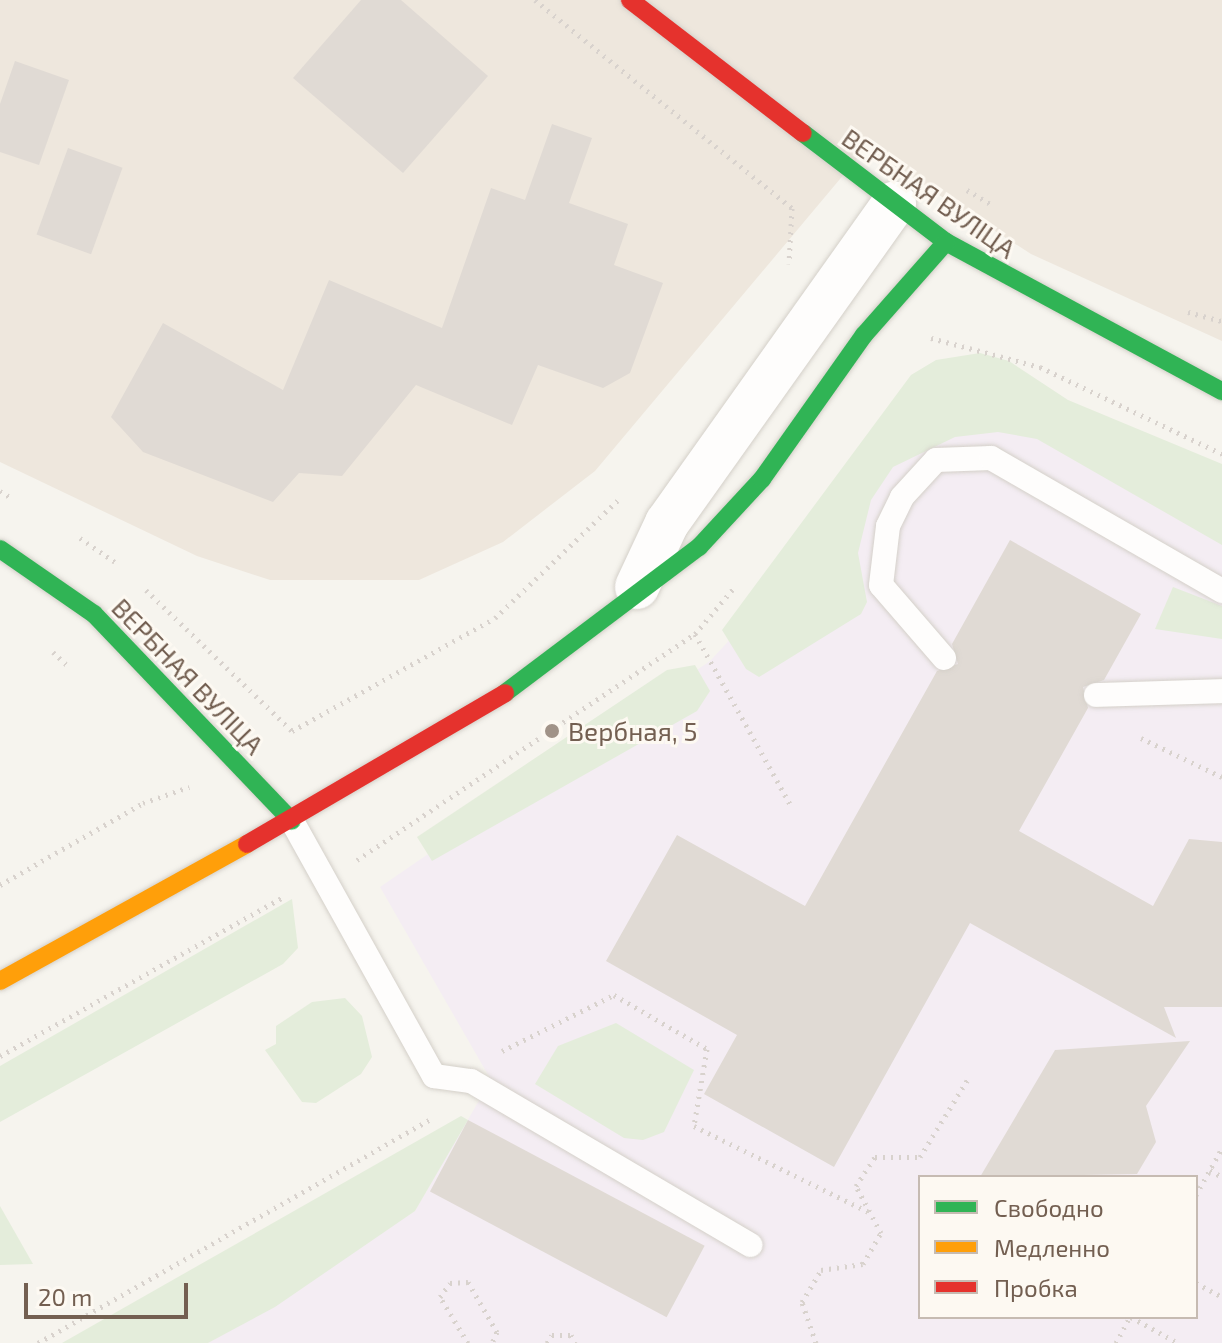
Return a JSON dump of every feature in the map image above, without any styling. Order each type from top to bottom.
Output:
[{"type":"street","name":"ВЕРБНАЯ ВУЛІЦА","points":[[630,0],[946,242],[1222,391]]},
{"type":"street","points":[[637,587],[667,523],[894,204]]},
{"type":"street","points":[[0,981],[292,821],[530,678],[637,587],[699,547],[762,479],[864,335],[946,242]]},
{"type":"street","name":"ВЕРБНАЯ ВУЛІЦА","points":[[0,549],[94,614],[292,821]]},
{"type":"lane","points":[[944,658],[881,585],[888,526],[902,497],[936,460],[991,458],[1222,591]]},
{"type":"lane","points":[[1096,695],[1222,691]]},
{"type":"lane","points":[[292,821],[434,1076],[471,1081],[751,1245]]},
{"type":"path","points":[[535,0],[792,208],[788,277]]},
{"type":"path","points":[[938,337],[1040,367],[1222,454]]},
{"type":"path","points":[[0,491],[25,506]]},
{"type":"path","points":[[142,586],[292,731],[495,618],[626,491]]},
{"type":"path","points":[[76,536],[122,569]]},
{"type":"path","points":[[695,634],[790,804]]},
{"type":"path","points":[[43,642],[82,679]]},
{"type":"path","points":[[1141,738],[1222,777]]},
{"type":"path","points":[[0,885],[143,803],[190,788],[179,776]]},
{"type":"path","points":[[353,863],[361,877]]},
{"type":"path","points":[[0,1056],[285,896]]},
{"type":"path","points":[[38,1343],[462,1102],[471,1081],[470,1068],[614,995],[707,1049],[694,1126],[871,1213]]},
{"type":"path","points":[[816,1343],[802,1302],[821,1270],[863,1264],[881,1233],[856,1186],[875,1157],[920,1157],[968,1079]]},
{"type":"path","points":[[1198,1191],[1222,1148]]},
{"type":"path","points":[[1210,1170],[1222,1177]]},
{"type":"path","points":[[468,1343],[440,1297],[450,1283],[468,1282],[497,1332],[492,1343]]},
{"type":"path","points":[[1198,1284],[1222,1297]]},
{"type":"path","points":[[1116,1343],[1129,1319]]},
{"type":"path","points":[[1134,1319],[1178,1343]]},
{"type":"path","points":[[547,1343],[552,1335],[571,1335],[575,1343]]},
{"type":"shaded area","points":[[0,0],[1222,0],[1222,341],[1031,254],[866,148],[595,471],[503,542],[419,580],[270,580],[197,556],[0,462]]},
{"type":"shaded area","points":[[1042,405],[1222,473],[1222,1343],[208,1343],[415,1211],[491,1080],[380,887],[710,661],[816,547],[894,441]]},
{"type":"green space","points":[[980,353],[1009,361],[1068,400],[1222,464],[1222,545],[1037,439],[998,432],[955,437],[893,467],[871,500],[858,553],[867,602],[861,614],[759,677],[746,669],[722,630],[911,375],[936,360]]},
{"type":"green space","points":[[1173,587],[1222,606],[1222,639],[1155,629]]},
{"type":"green space","points":[[695,665],[710,691],[697,711],[432,861],[417,837],[667,670]]},
{"type":"green space","points":[[292,899],[298,948],[283,964],[0,1122],[0,1066]]},
{"type":"green space","points":[[345,998],[362,1016],[372,1057],[361,1074],[316,1103],[302,1102],[265,1050],[276,1044],[276,1026],[312,1002]]},
{"type":"green space","points":[[616,1023],[694,1070],[664,1132],[643,1140],[624,1138],[535,1084],[558,1046]]},
{"type":"green space","points":[[461,1116],[468,1120],[415,1211],[275,1307],[208,1343],[62,1343]]},
{"type":"green space","points":[[0,1206],[33,1264],[0,1265]]},
{"type":"building","points":[[361,0],[401,0],[488,76],[403,173],[293,78]]},
{"type":"building","points":[[15,61],[69,80],[39,165],[0,152],[0,104]]},
{"type":"building","points":[[552,124],[592,138],[569,203],[628,224],[614,265],[663,283],[630,373],[603,388],[538,365],[512,425],[416,385],[342,476],[299,473],[273,502],[143,452],[111,417],[163,323],[283,390],[329,280],[442,328],[491,188],[525,200]]},
{"type":"building","points":[[68,148],[123,168],[91,254],[37,234]]},
{"type":"building","points":[[1010,540],[1141,614],[1104,680],[1083,687],[1088,708],[1019,831],[1153,906],[1189,839],[1222,842],[1222,1007],[1164,1007],[1176,1038],[970,923],[834,1167],[704,1094],[737,1035],[606,961],[677,835],[805,906],[937,671],[958,664],[952,644]]},
{"type":"building","points":[[1190,1041],[1146,1106],[1156,1142],[1137,1174],[981,1175],[1055,1050]]},
{"type":"building","points":[[468,1120],[705,1246],[667,1317],[430,1192]]},
{"type":"traffic: fast","points":[[803,133],[946,242],[1222,391]]},
{"type":"traffic: fast","points":[[505,693],[699,547],[762,479],[864,335],[946,242]]},
{"type":"traffic: fast","points":[[0,549],[94,614],[292,821]]},
{"type":"traffic: slow","points":[[0,981],[247,844]]},
{"type":"traffic: jam","points":[[630,0],[803,133]]},
{"type":"traffic: jam","points":[[247,844],[505,693]]},
{"type":"place","name":"Вербная, 5","points":[[552,731]]}]
